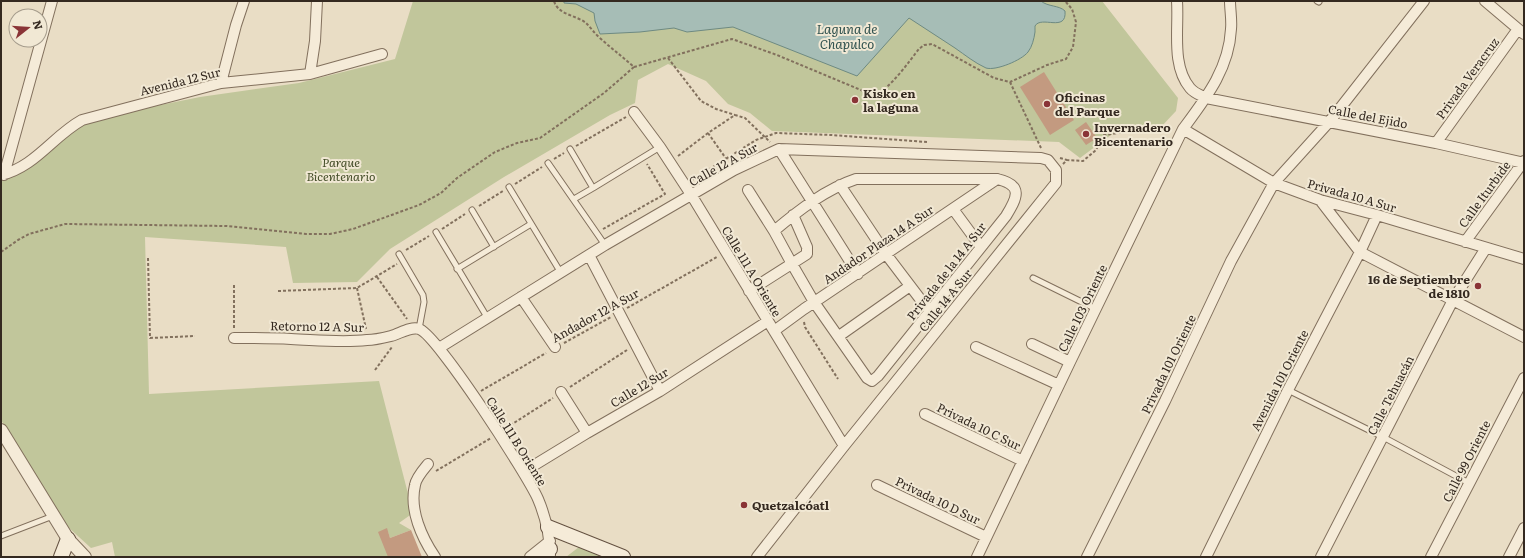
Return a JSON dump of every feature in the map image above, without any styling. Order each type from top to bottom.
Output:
[{"type":"main road","points":[[548,527],[623,557]]},
{"type":"main road","points":[[61,557],[68,538]]},
{"type":"street","points":[[2,175],[52,1]]},
{"type":"street","points":[[221,83],[236,25],[244,1]]},
{"type":"street","points":[[310,74],[315,41],[316,1]]},
{"type":"street","points":[[1176,1],[1177,46],[1181,71],[1190,88],[1206,98]]},
{"type":"street","name":"Calle 103 Oriente","points":[[977,557],[1183,129],[1206,98],[1220,75],[1228,49],[1231,28],[1230,1]]},
{"type":"street","name":"Privada 101 Oriente","points":[[1087,557],[1165,401],[1231,261],[1274,184],[1330,122],[1424,1]]},
{"type":"street","points":[[1484,1],[1521,31]]},
{"type":"street","name":"Privada Veracruz","points":[[1436,143],[1521,31]]},
{"type":"street","name":"Avenida 12 Sur","points":[[2,175],[18,170],[27,165],[70,128],[82,120],[221,83],[310,74],[382,54]]},
{"type":"street","name":"Calle del Ejido","points":[[1206,98],[1436,143],[1524,162]]},
{"type":"street","name":"Calle 111 A Oriente","points":[[634,112],[670,161],[844,446]]},
{"type":"street","name":"Privada 10 A Sur","points":[[1183,129],[1274,184],[1320,200],[1377,215],[1524,259]]},
{"type":"street","points":[[779,149],[858,274]]},
{"type":"street","name":"Calle 12 A Sur","points":[[439,348],[605,245],[692,196],[734,170],[779,149],[1041,158],[1048,160]]},
{"type":"street","points":[[1048,160],[1056,170]]},
{"type":"street","name":"Calle Iturbide","points":[[1465,242],[1524,162]]},
{"type":"street","name":"Calle 14 A Sur","points":[[757,557],[844,446],[1056,183],[1056,170]]},
{"type":"street","points":[[774,231],[793,215],[840,185],[861,179],[997,179]]},
{"type":"street","name":"Andador Plaza 14 A Sur","points":[[774,331],[814,302],[858,274],[997,179]]},
{"type":"street","name":"Privada de la 14 A Sur","points":[[839,336],[867,378],[872,381],[878,376],[1006,216],[1016,197],[1016,190],[1008,181],[997,179]]},
{"type":"street","points":[[840,185],[886,254],[930,312]]},
{"type":"street","points":[[748,190],[774,231],[814,302],[839,336],[910,286]]},
{"type":"street","points":[[1320,200],[1360,252],[1524,337]]},
{"type":"street","points":[[953,209],[981,247]]},
{"type":"street","points":[[749,291],[806,255],[808,252],[793,215]]},
{"type":"street","name":"Avenida 101 Oriente","points":[[1206,557],[1288,390],[1360,252],[1377,215]]},
{"type":"street","name":"Calle Tehuacán","points":[[1321,557],[1453,300],[1486,248]]},
{"type":"street","points":[[590,255],[660,391]]},
{"type":"street","points":[[521,297],[555,347]]},
{"type":"street","name":"Calle 12 Sur","points":[[523,472],[660,391],[768,321]]},
{"type":"street","points":[[417,328],[424,331],[439,348]]},
{"type":"street","name":"Retorno 12 A Sur","points":[[234,338],[347,342],[390,336],[417,328]]},
{"type":"street","points":[[1032,344],[1070,362]]},
{"type":"street","points":[[976,347],[1059,386]]},
{"type":"street","name":"Calle 111 B Oriente","points":[[439,348],[474,396],[523,472],[538,499],[548,527],[548,551]]},
{"type":"street","name":"Calle 99 Oriente","points":[[1431,557],[1524,378]]},
{"type":"street","points":[[561,392],[587,433]]},
{"type":"street","name":"Privada 10 C Sur","points":[[925,414],[1023,462]]},
{"type":"street","points":[[1,430],[53,516],[68,538],[84,557]]},
{"type":"street","points":[[428,464],[415,484],[414,505],[416,518],[421,531],[435,557]]},
{"type":"street","name":"Privada 10 D Sur","points":[[877,485],[986,538]]},
{"type":"street","points":[[1509,557],[1524,528]]},
{"type":"street","points":[[530,557],[548,551]]},
{"type":"lane","points":[[574,198],[660,147]]},
{"type":"lane","points":[[570,149],[593,188]]},
{"type":"lane","points":[[548,163],[574,198],[605,245]]},
{"type":"lane","points":[[509,187],[561,273]]},
{"type":"lane","points":[[472,210],[494,247]]},
{"type":"lane","points":[[457,269],[531,224]]},
{"type":"lane","points":[[436,232],[487,318]]},
{"type":"lane","points":[[400,254],[424,299],[417,328]]},
{"type":"lane","points":[[1033,278],[1096,309]]},
{"type":"lane","points":[[1288,390],[1383,437],[1469,483]]},
{"type":"lane","points":[[1,536],[53,516]]},
{"type":"path","points":[[554,1],[555,5],[565,14],[585,23],[600,39],[634,67]]},
{"type":"path","points":[[1,252],[29,234],[65,224],[227,226],[306,234],[330,234],[353,229],[419,205],[435,196],[476,163],[495,152],[517,143],[540,138],[604,93],[634,67],[732,39],[777,55],[868,93],[875,94],[892,82],[924,44],[932,44],[994,78],[1010,82],[1047,65],[1066,59],[1073,47],[1076,22],[1072,9],[1065,1]]},
{"type":"path","points":[[668,58],[701,101],[716,109],[745,118],[779,149]]},
{"type":"path","points":[[1010,82],[1048,160]]},
{"type":"path","points":[[670,161],[735,115]]},
{"type":"path","points":[[1056,170],[1067,160],[1083,161],[1096,150],[1104,135],[1140,130],[1183,129]]},
{"type":"path","points":[[708,133],[734,170]]},
{"type":"path","points":[[596,233],[664,194],[643,158]]},
{"type":"path","name":"Andador 12 A Sur","points":[[474,396],[555,347],[725,252]]},
{"type":"path","points":[[148,258],[150,338],[195,336]]},
{"type":"path","points":[[278,291],[357,288],[404,261]]},
{"type":"path","points":[[377,277],[417,328]]},
{"type":"path","points":[[234,283],[234,338]]},
{"type":"path","points":[[357,288],[369,340]]},
{"type":"path","points":[[805,327],[838,379]]},
{"type":"path","points":[[375,370],[393,346],[390,336]]},
{"type":"path","points":[[434,472],[498,433]]},
{"type":"green space","name":"Parque Bicentenario","points":[[413,1],[1102,1],[1178,98],[1176,111],[1161,127],[1123,126],[1080,158],[1059,142],[772,131],[750,113],[728,104],[706,81],[668,64],[638,80],[635,103],[610,115],[504,177],[390,249],[357,282],[293,283],[286,247],[145,237],[149,394],[379,381],[413,513],[399,523],[411,530],[390,538],[388,532],[388,557],[115,557],[112,542],[91,548],[68,527],[1,420],[1,178],[81,121],[200,97],[299,83],[395,59]]},
{"type":"green space","points":[[579,547],[604,557],[566,557]]},
{"type":"water","name":"Laguna de Chapulco","points":[[564,1],[1041,1],[1063,9],[1065,11],[1065,18],[1058,23],[1038,23],[1035,26],[1033,43],[1025,55],[1008,64],[990,69],[974,61],[909,18],[857,76],[733,27],[687,32],[674,28],[640,32],[600,34],[595,21],[594,13],[576,4],[564,3]]},
{"type":"building","name":"Oficinas del Parque","points":[[1044,72],[1074,120],[1050,135],[1020,87]]},
{"type":"building","name":"Invernadero Bicentenario","points":[[1086,122],[1097,138],[1086,145],[1075,130]]},
{"type":"building","points":[[387,528],[390,538],[411,530],[422,557],[388,557],[378,532]]},
{"type":"place","name":"Kisko en la laguna","points":[[855,100]]},
{"type":"place","name":"Oficinas del Parque","points":[[1047,104]]},
{"type":"place","name":"Invernadero Bicentenario","points":[[1086,134]]},
{"type":"place","name":"16 de Septiembre de 1810","points":[[1478,286]]},
{"type":"place","name":"Quetzalcóatl","points":[[744,505]]}]
